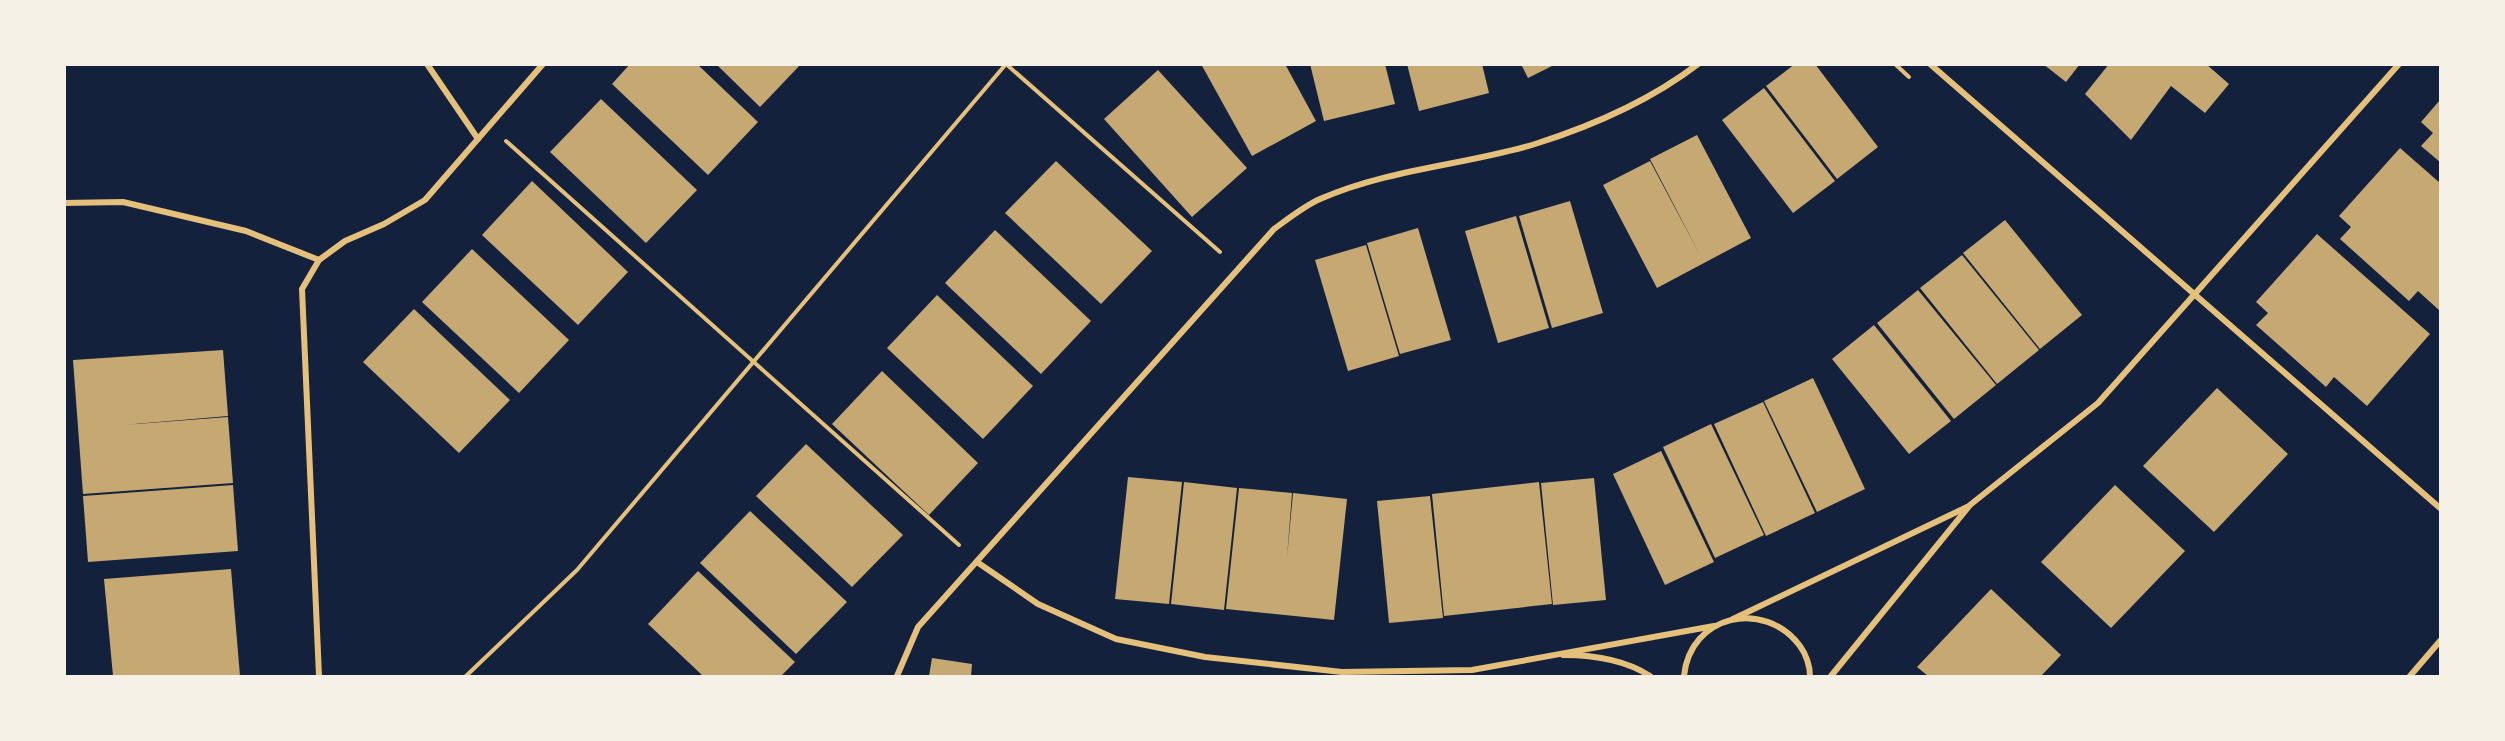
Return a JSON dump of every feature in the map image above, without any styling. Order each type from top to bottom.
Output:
[{"type":"street","points":[[427,64],[478,139]]},
{"type":"street","points":[[319,676],[302,289],[319,260],[345,241],[384,224],[425,200],[543,64]]},
{"type":"street","points":[[897,676],[918,627],[1274,229],[1318,200],[1376,180],[1535,144],[1616,113],[1686,74],[1698,64]]},
{"type":"street","points":[[1930,64],[2440,508]]},
{"type":"street","points":[[1831,676],[1970,505],[2098,403],[2399,64]]},
{"type":"street","points":[[64,203],[123,202],[246,231],[319,260]]},
{"type":"street","points":[[977,562],[1038,604],[1116,639],[1205,657],[1342,672],[1472,670],[1714,626],[1970,505]]},
{"type":"street","points":[[1733,619],[1754,618],[1774,623],[1791,635],[1804,652],[1810,676]]},
{"type":"street","points":[[1684,676],[1689,655],[1699,639],[1714,626]]},
{"type":"street","points":[[2410,676],[2440,641]]},
{"type":"street","points":[[1547,655],[1595,655],[1638,668],[1650,676]]},
{"type":"path","points":[[466,676],[577,570],[752,360],[1006,64],[1239,268]]},
{"type":"path","points":[[490,126],[977,562]]},
{"type":"building","points":[[630,64],[697,64],[758,122],[708,175],[612,84]]},
{"type":"building","points":[[716,64],[801,64],[760,107]]},
{"type":"building","points":[[1201,64],[1285,64],[1316,121],[1252,156]]},
{"type":"building","points":[[1310,64],[1385,64],[1395,104],[1324,121]]},
{"type":"building","points":[[1407,64],[1482,64],[1489,93],[1419,111]]},
{"type":"building","points":[[1521,64],[1556,64],[1528,78]]},
{"type":"building","points":[[1795,64],[1815,64],[1878,147],[1837,179],[1766,86]]},
{"type":"building","points":[[2043,64],[2080,64],[2066,82]]},
{"type":"building","points":[[2109,64],[2206,64],[2229,84],[2205,113],[2171,86],[2131,140],[2085,94]]},
{"type":"building","points":[[1158,70],[1247,168],[1192,217],[1104,119]]},
{"type":"building","points":[[1764,88],[1835,181],[1793,213],[1722,120]]},
{"type":"building","points":[[601,99],[697,190],[646,243],[550,152]]},
{"type":"building","points":[[2440,100],[2440,162],[2421,146],[2433,133],[2421,122]]},
{"type":"building","points":[[1697,135],[1751,238],[1657,288],[1603,185],[1650,161],[1700,255],[1650,159]]},
{"type":"building","points":[[2400,148],[2440,183],[2440,311],[2418,291],[2409,301],[2340,239],[2351,227],[2339,216]]},
{"type":"building","points":[[1056,161],[1152,251],[1101,304],[1005,213]]},
{"type":"building","points":[[532,181],[628,272],[578,325],[482,235]]},
{"type":"building","points":[[1570,201],[1603,313],[1552,328],[1519,216]]},
{"type":"building","points":[[1516,216],[1549,328],[1498,343],[1465,231]]},
{"type":"building","points":[[2005,220],[2082,315],[2040,349],[1963,253]]},
{"type":"building","points":[[1418,228],[1451,340],[1400,354],[1367,243]]},
{"type":"building","points":[[995,230],[1091,321],[1041,374],[945,283]]},
{"type":"building","points":[[2317,234],[2430,334],[2367,406],[2334,377],[2326,387],[2256,325],[2268,313],[2256,302]]},
{"type":"building","points":[[1366,245],[1399,356],[1348,371],[1315,260]]},
{"type":"building","points":[[472,249],[569,340],[519,393],[422,302]]},
{"type":"building","points":[[1962,255],[2039,350],[1997,384],[1920,288]]},
{"type":"building","points":[[1918,290],[1996,385],[1954,419],[1877,323]]},
{"type":"building","points":[[937,295],[1033,386],[983,439],[887,348]]},
{"type":"building","points":[[414,309],[510,400],[459,453],[363,362]]},
{"type":"building","points":[[1874,325],[1951,421],[1909,454],[1832,359]]},
{"type":"building","points":[[223,350],[228,416],[123,425],[228,417],[233,483],[83,494],[73,360]]},
{"type":"building","points":[[882,371],[978,463],[929,515],[832,424]]},
{"type":"building","points":[[1813,378],[1865,489],[1817,512],[1764,401]]},
{"type":"building","points":[[2217,388],[2288,454],[2214,532],[2143,466]]},
{"type":"building","points":[[1763,402],[1815,513],[1766,536],[1714,424]]},
{"type":"building","points":[[1711,424],[1764,535],[1715,558],[1663,447]]},
{"type":"building","points":[[806,444],[903,535],[852,587],[756,496]]},
{"type":"building","points":[[1661,451],[1714,562],[1665,585],[1613,474]]},
{"type":"building","points":[[1128,477],[1182,482],[1169,604],[1115,599]]},
{"type":"building","points":[[1594,478],[1606,600],[1553,605],[1541,483]]},
{"type":"building","points":[[1184,482],[1237,488],[1224,610],[1171,604]]},
{"type":"building","points":[[1539,482],[1552,604],[1444,616],[1432,494]]},
{"type":"building","points":[[233,485],[238,551],[88,562],[83,496]]},
{"type":"building","points":[[2115,485],[2185,551],[2111,628],[2041,562]]},
{"type":"building","points":[[1239,488],[1292,493],[1287,558],[1293,493],[1347,499],[1334,620],[1226,609]]},
{"type":"building","points":[[1430,496],[1443,618],[1389,623],[1377,501]]},
{"type":"building","points":[[750,511],[847,602],[796,654],[700,563]]},
{"type":"building","points":[[231,569],[240,676],[113,676],[104,579]]},
{"type":"building","points":[[698,571],[795,662],[781,676],[703,676],[648,624]]},
{"type":"building","points":[[1991,589],[2061,655],[2041,676],[1928,676],[1917,667]]},
{"type":"building","points":[[932,658],[972,664],[971,676],[929,676]]}]
